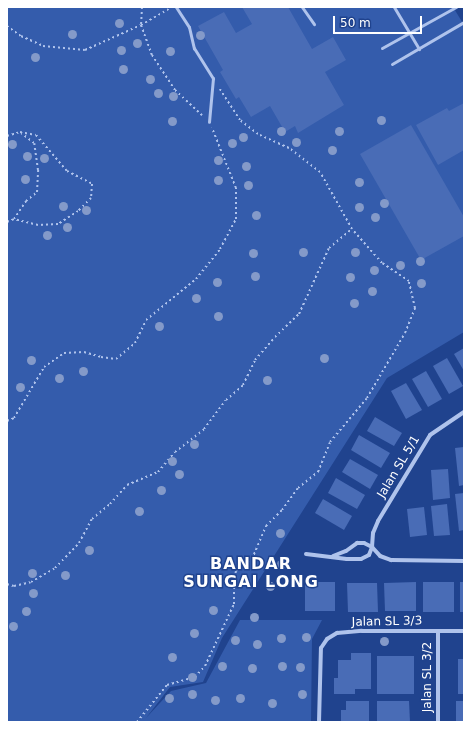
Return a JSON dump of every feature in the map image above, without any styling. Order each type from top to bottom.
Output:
[{"type":"street","name":"Jalan SL 5/1","points":[[372,547],[373,533],[378,521],[430,435],[464,412]]},
{"type":"street","points":[[332,556],[346,551],[357,543],[364,543],[372,547],[380,556],[391,560],[464,561]]},
{"type":"street","points":[[306,554],[347,559],[361,559],[369,555],[372,547]]},
{"type":"street","name":"Jalan SL 3/3","points":[[319,722],[319,658],[321,648],[327,639],[337,633],[362,630],[464,631]]},
{"type":"street","name":"Jalan SL 3/2","points":[[438,631],[438,722]]},
{"type":"lane","points":[[176,7],[189,27],[194,48],[213,78],[209,122]]},
{"type":"lane","points":[[302,7],[314,24]]},
{"type":"lane","points":[[394,7],[418,48]]},
{"type":"lane","points":[[382,48],[456,7]]},
{"type":"lane","points":[[392,64],[464,22]]},
{"type":"path","points":[[7,420],[14,418],[44,367],[64,353],[84,352],[101,357],[116,359],[135,343],[146,320],[196,279],[220,249],[236,219],[236,188],[209,122],[175,90],[152,55],[141,25],[142,7]]},
{"type":"path","points":[[7,26],[21,36],[43,46],[85,50],[141,25],[171,7]]},
{"type":"path","points":[[137,722],[167,685],[195,677],[206,666],[234,604],[234,583],[236,571],[252,559],[266,526],[282,510],[298,488],[318,472],[330,442],[367,398],[405,333],[414,308],[408,281],[382,263],[352,229],[320,172],[289,148],[258,134],[240,120],[213,78]]},
{"type":"path","points":[[7,136],[20,132],[36,135],[67,171],[92,184],[91,198],[78,211],[58,224],[38,225],[14,219]]},
{"type":"path","points":[[7,222],[14,219],[26,201],[37,192],[38,170],[34,143],[20,132]]},
{"type":"path","points":[[7,584],[14,586],[32,582],[55,568],[79,543],[92,519],[110,504],[127,485],[158,472],[175,452],[204,429],[226,400],[243,386],[255,360],[274,337],[299,314],[329,248],[352,229]]},
{"type":"shaded area","points":[[7,7],[453,7],[464,25],[464,332],[387,378],[222,638],[203,682],[170,687],[146,718],[171,691],[206,683],[240,620],[322,620],[312,639],[311,722],[7,722]]},
{"type":"building","points":[[242,7],[288,7],[312,49],[333,37],[346,60],[325,72],[344,105],[298,133],[295,126],[285,132],[270,106],[251,117],[239,97],[236,99],[220,72],[223,70],[198,26],[224,12],[236,33],[252,24]]},
{"type":"building","points":[[464,103],[464,150],[438,165],[416,125],[447,108],[449,111]]},
{"type":"building","points":[[411,125],[464,217],[464,236],[421,260],[360,154]]},
{"type":"building","points":[[464,348],[464,371],[454,354]]},
{"type":"building","points":[[447,358],[463,386],[449,394],[433,366]]},
{"type":"building","points":[[426,371],[442,399],[428,407],[412,379]]},
{"type":"building","points":[[406,383],[422,410],[406,419],[391,391]]},
{"type":"building","points":[[375,417],[402,433],[394,446],[367,431]]},
{"type":"building","points":[[359,435],[390,453],[381,468],[351,450]]},
{"type":"building","points":[[464,447],[464,485],[459,486],[455,448]]},
{"type":"building","points":[[350,459],[378,475],[370,489],[342,472]]},
{"type":"building","points":[[448,469],[450,498],[433,500],[431,470]]},
{"type":"building","points":[[336,478],[365,495],[357,509],[328,493]]},
{"type":"building","points":[[464,493],[464,530],[459,531],[455,494]]},
{"type":"building","points":[[323,499],[352,516],[344,530],[315,513]]},
{"type":"building","points":[[447,504],[450,535],[434,536],[431,506]]},
{"type":"building","points":[[424,507],[427,535],[410,537],[407,509]]},
{"type":"building","points":[[305,582],[335,582],[335,611],[305,611]]},
{"type":"building","points":[[416,582],[416,611],[385,611],[384,583]]},
{"type":"building","points":[[423,582],[454,582],[454,612],[423,612]]},
{"type":"building","points":[[460,582],[464,582],[464,612],[460,612]]},
{"type":"building","points":[[347,583],[377,583],[378,612],[348,612]]},
{"type":"building","points":[[351,653],[371,653],[371,689],[355,689],[355,694],[334,694],[334,678],[338,678],[338,660],[351,660]]},
{"type":"building","points":[[377,656],[414,656],[414,694],[377,694]]},
{"type":"building","points":[[458,659],[464,659],[464,694],[458,694]]},
{"type":"building","points":[[346,701],[369,701],[369,722],[341,722],[341,710],[346,710]]},
{"type":"building","points":[[377,701],[409,701],[410,722],[377,722]]},
{"type":"building","points":[[456,701],[464,701],[464,722],[456,722]]},
{"type":"district","name":"BANDAR SUNGAI LONG","points":[[251,573]]}]
